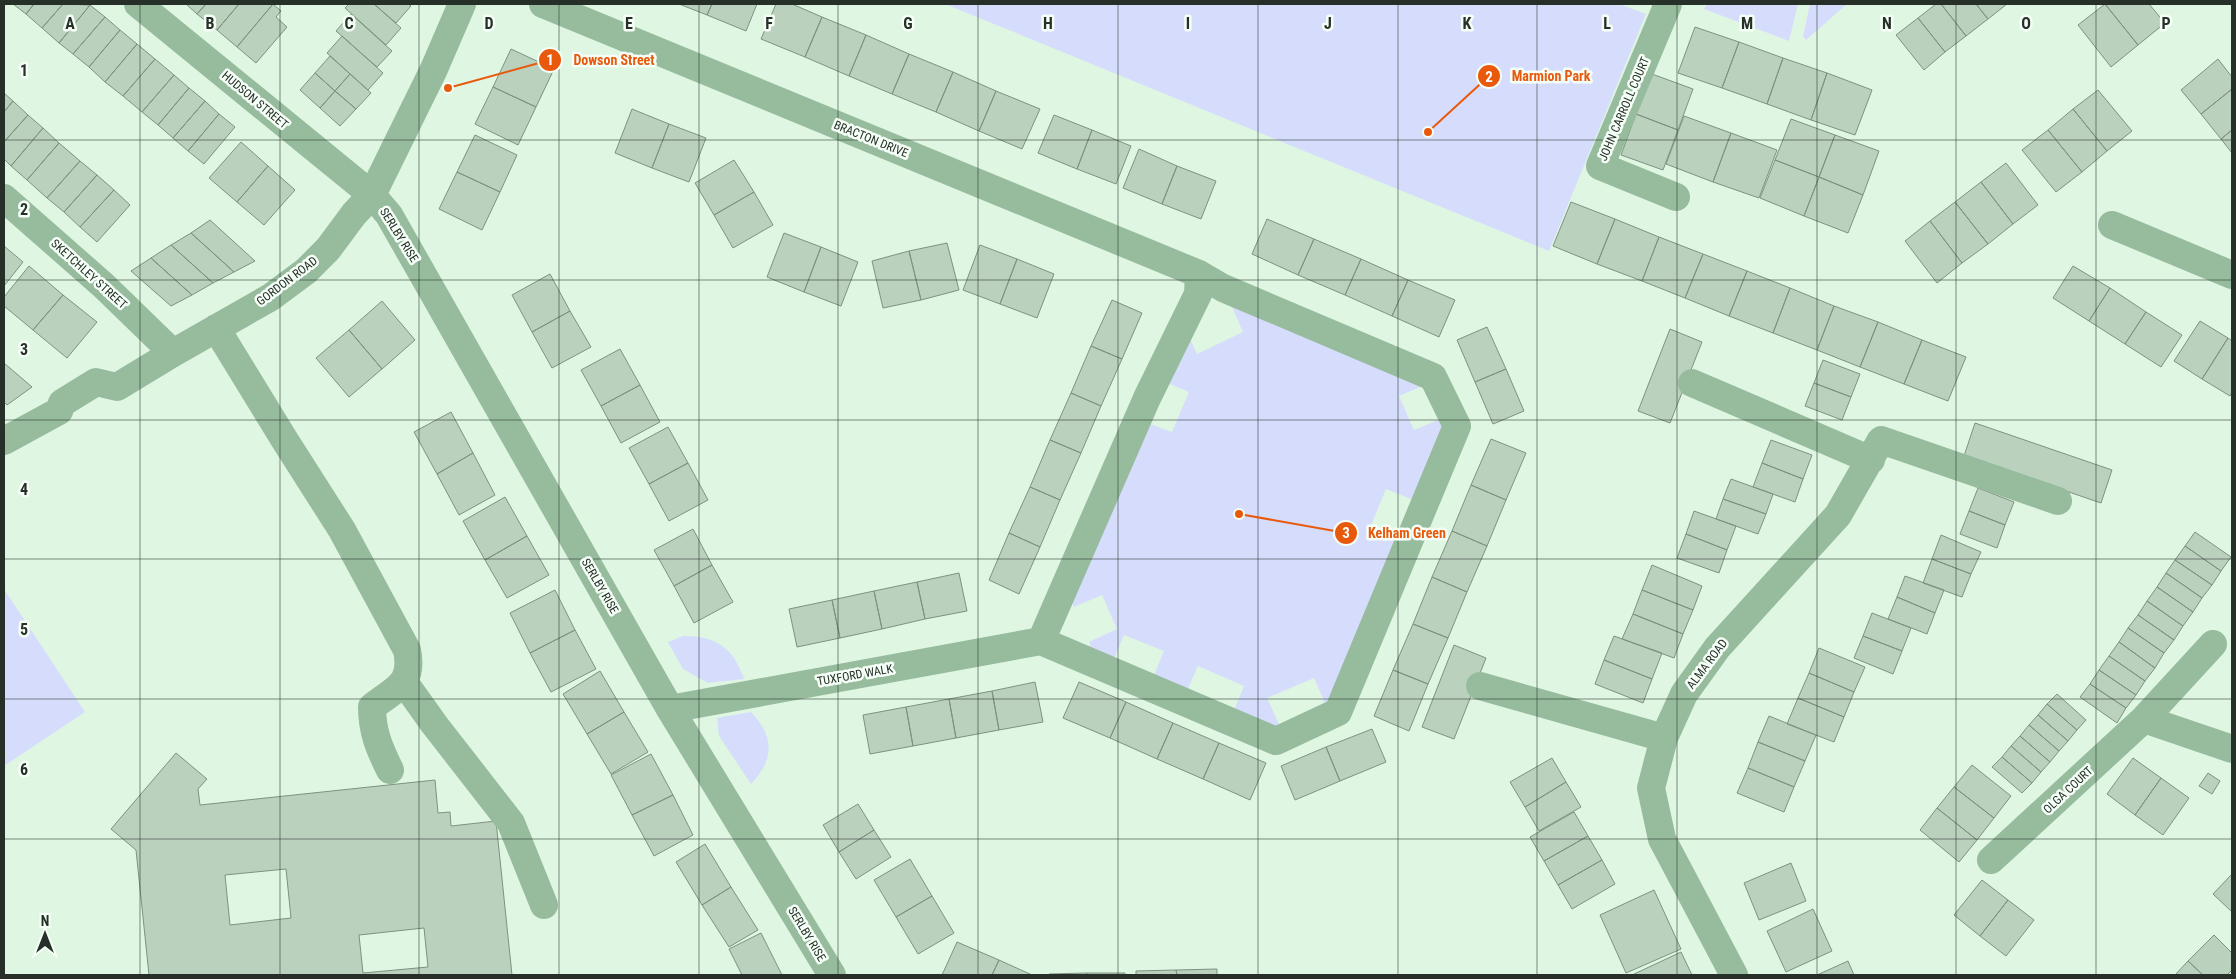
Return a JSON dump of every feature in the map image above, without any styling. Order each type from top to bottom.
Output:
[{"type":"street","name":"HUDSON STREET","points":[[138,4],[372,195]]},
{"type":"street","name":"GORDON ROAD","points":[[4,441],[60,411],[62,403],[96,382],[117,387],[270,297],[306,270],[328,249],[354,214],[372,195],[434,69],[462,4]]},
{"type":"street","name":"BRACTON DRIVE","points":[[543,4],[1199,274],[1223,288],[1433,377],[1457,426],[1338,712],[1276,741],[1041,641]]},
{"type":"street","name":"JOHN CARROLL COURT","points":[[1668,4],[1600,166],[1676,197]]},
{"type":"street","name":"SERLBY RISE","points":[[372,195],[389,215],[670,709],[832,975]]},
{"type":"street","name":"SKETCHLEY STREET","points":[[4,198],[104,286],[173,353]]},
{"type":"street","points":[[2112,225],[2232,275]]},
{"type":"street","points":[[1041,641],[1147,398],[1198,294],[1199,274]]},
{"type":"street","points":[[216,328],[342,530],[407,650],[410,665],[404,682],[372,707],[372,724],[378,746],[390,770]]},
{"type":"street","points":[[1692,383],[1871,460]]},
{"type":"street","name":"ALMA ROAD","points":[[1734,975],[1662,839],[1651,788],[1664,738],[1684,694],[1717,648],[1838,515],[1881,440],[2058,501]]},
{"type":"street","name":"TUXFORD WALK","points":[[670,709],[1041,641]]},
{"type":"street","name":"OLGA COURT","points":[[1991,860],[2144,719],[2213,644]]},
{"type":"street","points":[[404,682],[511,823],[544,905]]},
{"type":"street","points":[[1480,686],[1664,738]]},
{"type":"street","points":[[2144,719],[2232,749]]},
{"type":"shaded area","points":[[945,4],[1619,4],[1646,14],[1549,251]]},
{"type":"shaded area","points":[[1707,4],[1798,4],[1789,41],[1704,9]]},
{"type":"shaded area","points":[[1810,4],[1847,4],[1806,40],[1803,36]]},
{"type":"shaded area","points":[[1229,300],[1427,384],[1399,396],[1414,430],[1443,418],[1449,428],[1416,501],[1386,489],[1370,528],[1400,540],[1328,710],[1314,678],[1267,698],[1282,731],[1232,715],[1244,686],[1198,666],[1185,695],[1152,680],[1164,651],[1124,635],[1112,663],[1094,655],[1089,642],[1117,629],[1102,595],[1074,607],[1068,595],[1142,421],[1172,432],[1189,392],[1158,379],[1182,321],[1197,354],[1243,332]]},
{"type":"shaded area","points":[[4,589],[85,712],[4,766]]},
{"type":"shaded area","points":[[683,636],[705,638],[722,646],[729,651],[740,668],[744,679],[708,683],[683,669],[668,642]]},
{"type":"shaded area","points":[[751,712],[764,730],[769,748],[764,766],[751,784],[719,736],[717,718]]},
{"type":"building","points":[[13,4],[34,4],[26,14]]},
{"type":"building","points":[[34,4],[63,4],[42,28],[26,14]]},
{"type":"building","points":[[63,4],[90,5],[59,43],[42,28]]},
{"type":"building","points":[[186,4],[206,4],[197,14]]},
{"type":"building","points":[[206,4],[239,4],[217,30],[197,14]]},
{"type":"building","points":[[239,4],[273,4],[237,47],[217,30]]},
{"type":"building","points":[[273,4],[281,11],[276,17],[287,27],[256,63],[237,47]]},
{"type":"building","points":[[349,4],[374,4],[401,28],[386,45],[345,8]]},
{"type":"building","points":[[374,4],[408,4],[411,6],[396,23]]},
{"type":"building","points":[[679,4],[712,4],[707,15]]},
{"type":"building","points":[[712,4],[757,4],[746,31],[707,15]]},
{"type":"building","points":[[776,4],[792,4],[822,17],[805,57],[761,39]]},
{"type":"building","points":[[1936,4],[1941,4],[1966,36],[1945,52],[1918,18]]},
{"type":"building","points":[[1941,4],[1976,4],[1988,19],[1966,36]]},
{"type":"building","points":[[1976,4],[2007,4],[1988,19]]},
{"type":"building","points":[[2105,4],[2149,4],[2165,23],[2138,45]]},
{"type":"building","points":[[2105,4],[2138,45],[2111,67],[2078,25]]},
{"type":"building","points":[[90,5],[105,17],[73,54],[59,43]]},
{"type":"building","points":[[351,14],[392,51],[377,67],[336,31]]},
{"type":"building","points":[[105,17],[120,30],[89,67],[73,54]]},
{"type":"building","points":[[822,17],[866,35],[849,76],[805,57]]},
{"type":"building","points":[[1918,18],[1945,52],[1924,70],[1896,35]]},
{"type":"building","points":[[1695,27],[1739,42],[1722,88],[1678,73]]},
{"type":"building","points":[[120,30],[137,44],[105,82],[89,67]]},
{"type":"building","points":[[866,35],[909,54],[892,94],[849,76]]},
{"type":"building","points":[[342,36],[383,73],[368,90],[327,53]]},
{"type":"building","points":[[1739,42],[1783,58],[1767,104],[1722,88]]},
{"type":"building","points":[[137,44],[155,59],[123,96],[105,82]]},
{"type":"building","points":[[511,49],[554,69],[536,107],[493,87]]},
{"type":"building","points":[[909,54],[953,72],[936,112],[892,94]]},
{"type":"building","points":[[330,56],[350,74],[335,91],[315,73]]},
{"type":"building","points":[[1783,58],[1827,73],[1811,120],[1767,104]]},
{"type":"building","points":[[155,59],[174,75],[142,112],[123,96]]},
{"type":"building","points":[[2218,59],[2232,77],[2232,89],[2201,114],[2181,90]]},
{"type":"building","points":[[953,72],[996,91],[979,131],[936,112]]},
{"type":"building","points":[[315,73],[335,91],[320,108],[300,90]]},
{"type":"building","points":[[1827,73],[1872,90],[1855,135],[1811,120]]},
{"type":"building","points":[[350,74],[371,93],[356,109],[335,91]]},
{"type":"building","points":[[1652,74],[1693,89],[1678,130],[1636,114]]},
{"type":"building","points":[[174,75],[189,88],[158,125],[142,112]]},
{"type":"building","points":[[493,87],[536,107],[518,145],[475,124]]},
{"type":"building","points":[[189,88],[205,101],[173,138],[158,125]]},
{"type":"building","points":[[2232,89],[2232,130],[2221,139],[2201,114]]},
{"type":"building","points":[[2098,90],[2132,131],[2107,151],[2073,109]]},
{"type":"building","points":[[335,91],[356,109],[340,126],[320,108]]},
{"type":"building","points":[[996,91],[1040,109],[1022,149],[979,131]]},
{"type":"building","points":[[4,93],[13,101],[4,112]]},
{"type":"building","points":[[13,101],[28,115],[4,142],[4,112]]},
{"type":"building","points":[[205,101],[219,114],[188,151],[173,138]]},
{"type":"building","points":[[632,109],[669,124],[652,168],[615,153]]},
{"type":"building","points":[[2073,109],[2107,151],[2082,172],[2048,130]]},
{"type":"building","points":[[219,114],[235,127],[204,164],[188,151]]},
{"type":"building","points":[[1636,114],[1678,130],[1663,170],[1621,155]]},
{"type":"building","points":[[28,115],[43,128],[11,166],[4,159],[4,142]]},
{"type":"building","points":[[1054,115],[1092,130],[1077,169],[1038,153]]},
{"type":"building","points":[[1684,116],[1731,133],[1713,182],[1666,164]]},
{"type":"building","points":[[1791,119],[1835,135],[1819,177],[1775,160]]},
{"type":"building","points":[[669,124],[706,138],[689,182],[652,168]]},
{"type":"building","points":[[43,128],[59,143],[27,180],[11,166]]},
{"type":"building","points":[[1092,130],[1131,146],[1116,184],[1077,169]]},
{"type":"building","points":[[2048,130],[2082,172],[2056,192],[2022,150]]},
{"type":"building","points":[[2232,130],[2232,153],[2221,139]]},
{"type":"building","points":[[1731,133],[1777,150],[1759,198],[1713,182]]},
{"type":"building","points":[[475,135],[517,155],[500,192],[457,172]]},
{"type":"building","points":[[1835,135],[1879,151],[1863,195],[1819,177]]},
{"type":"building","points":[[241,142],[268,166],[237,202],[209,178]]},
{"type":"building","points":[[59,143],[80,161],[47,198],[27,180]]},
{"type":"building","points":[[1139,149],[1177,166],[1162,204],[1123,188]]},
{"type":"building","points":[[734,160],[754,192],[714,215],[695,183]]},
{"type":"building","points":[[1775,160],[1819,177],[1804,216],[1760,198]]},
{"type":"building","points":[[80,161],[97,175],[64,212],[47,198]]},
{"type":"building","points":[[2006,163],[2038,205],[2013,224],[1981,182]]},
{"type":"building","points":[[268,166],[295,190],[264,225],[237,202]]},
{"type":"building","points":[[1177,166],[1216,181],[1201,219],[1162,204]]},
{"type":"building","points":[[457,172],[500,192],[482,230],[439,209]]},
{"type":"building","points":[[97,175],[114,190],[80,227],[64,212]]},
{"type":"building","points":[[1819,177],[1863,195],[1848,233],[1804,216]]},
{"type":"building","points":[[1981,182],[2013,224],[1988,244],[1955,202]]},
{"type":"building","points":[[114,190],[130,205],[97,242],[80,227]]},
{"type":"building","points":[[754,192],[773,225],[733,248],[714,215]]},
{"type":"building","points":[[1571,202],[1615,219],[1597,264],[1553,246]]},
{"type":"building","points":[[1955,202],[1988,244],[1962,263],[1930,221]]},
{"type":"building","points":[[1267,219],[1314,239],[1298,275],[1252,254]]},
{"type":"building","points":[[1615,219],[1659,237],[1642,281],[1597,264]]},
{"type":"building","points":[[210,220],[255,261],[234,272],[191,233]]},
{"type":"building","points":[[1930,221],[1962,263],[1937,283],[1905,241]]},
{"type":"building","points":[[191,233],[234,272],[213,283],[171,245]]},
{"type":"building","points":[[784,233],[821,247],[804,292],[767,277]]},
{"type":"building","points":[[1659,237],[1703,254],[1685,298],[1642,281]]},
{"type":"building","points":[[1314,239],[1361,259],[1345,295],[1298,275]]},
{"type":"building","points":[[947,243],[959,290],[921,300],[909,251]]},
{"type":"building","points":[[171,245],[213,283],[192,295],[151,258]]},
{"type":"building","points":[[980,245],[1017,259],[1000,304],[963,290]]},
{"type":"building","points":[[4,246],[23,262],[4,286]]},
{"type":"building","points":[[821,247],[858,262],[841,306],[804,292]]},
{"type":"building","points":[[909,251],[921,300],[883,308],[872,261]]},
{"type":"building","points":[[1703,254],[1747,271],[1729,316],[1685,298]]},
{"type":"building","points":[[151,258],[192,295],[171,306],[131,271]]},
{"type":"building","points":[[1017,259],[1054,274],[1037,318],[1000,304]]},
{"type":"building","points":[[1361,259],[1408,280],[1392,316],[1345,295]]},
{"type":"building","points":[[29,266],[63,295],[33,330],[4,306],[4,297]]},
{"type":"building","points":[[2073,266],[2110,288],[2089,321],[2053,298]]},
{"type":"building","points":[[1747,271],[1790,288],[1773,333],[1729,316]]},
{"type":"building","points":[[550,274],[570,311],[532,332],[512,295]]},
{"type":"building","points":[[1408,280],[1455,300],[1439,337],[1392,316]]},
{"type":"building","points":[[1790,288],[1834,306],[1817,350],[1773,333]]},
{"type":"building","points":[[2110,288],[2146,312],[2125,344],[2089,321]]},
{"type":"building","points":[[63,295],[97,322],[67,358],[33,330]]},
{"type":"building","points":[[1112,300],[1142,313],[1122,359],[1091,346]]},
{"type":"building","points":[[382,301],[415,340],[382,369],[349,330]]},
{"type":"building","points":[[1834,306],[1878,322],[1860,367],[1817,350]]},
{"type":"building","points":[[570,311],[591,347],[552,368],[532,332]]},
{"type":"building","points":[[2146,312],[2182,335],[2161,367],[2125,344]]},
{"type":"building","points":[[2200,321],[2228,338],[2202,379],[2174,361]]},
{"type":"building","points":[[1878,322],[1922,340],[1904,384],[1860,367]]},
{"type":"building","points":[[1487,327],[1506,369],[1475,382],[1457,340]]},
{"type":"building","points":[[1670,329],[1702,342],[1670,423],[1638,411]]},
{"type":"building","points":[[349,330],[382,369],[349,397],[316,358]]},
{"type":"building","points":[[2228,338],[2232,341],[2232,392],[2230,396],[2202,379]]},
{"type":"building","points":[[1922,340],[1966,357],[1948,401],[1904,384]]},
{"type":"building","points":[[1091,346],[1122,359],[1101,406],[1071,393]]},
{"type":"building","points":[[620,349],[640,385],[601,406],[581,370]]},
{"type":"building","points":[[1823,360],[1860,374],[1851,397],[1814,383]]},
{"type":"building","points":[[4,363],[32,387],[7,405],[4,402]]},
{"type":"building","points":[[1506,369],[1524,411],[1493,424],[1475,382]]},
{"type":"building","points":[[1814,383],[1851,397],[1842,420],[1805,406]]},
{"type":"building","points":[[640,385],[660,422],[621,443],[601,406]]},
{"type":"building","points":[[1071,393],[1101,406],[1081,453],[1050,440]]},
{"type":"building","points":[[451,412],[473,453],[437,474],[414,432]]},
{"type":"building","points":[[1975,423],[2112,470],[2101,503],[1964,456]]},
{"type":"building","points":[[668,427],[688,463],[649,484],[629,448]]},
{"type":"building","points":[[1491,439],[1526,453],[1506,500],[1471,485]]},
{"type":"building","points":[[1050,440],[1081,453],[1060,500],[1030,487]]},
{"type":"building","points":[[1771,440],[1812,455],[1803,479],[1762,463]]},
{"type":"building","points":[[473,453],[495,495],[459,515],[437,474]]},
{"type":"building","points":[[688,463],[708,500],[669,521],[649,484]]},
{"type":"building","points":[[1762,463],[1803,479],[1795,502],[1753,487]]},
{"type":"building","points":[[1731,479],[1773,494],[1766,514],[1723,499]]},
{"type":"building","points":[[1471,485],[1506,500],[1487,546],[1452,531]]},
{"type":"building","points":[[1030,487],[1060,500],[1040,547],[1009,533]]},
{"type":"building","points":[[1978,488],[2014,502],[2005,525],[1969,511]]},
{"type":"building","points":[[505,497],[527,536],[485,560],[463,521]]},
{"type":"building","points":[[1723,499],[1766,514],[1758,534],[1716,519]]},
{"type":"building","points":[[1694,511],[1736,526],[1727,550],[1686,534]]},
{"type":"building","points":[[1969,511],[2005,525],[1997,548],[1960,534]]},
{"type":"building","points":[[693,529],[712,565],[674,586],[654,550]]},
{"type":"building","points":[[1452,531],[1487,546],[1467,592],[1432,577]]},
{"type":"building","points":[[2195,532],[2231,557],[2221,571],[2185,546]]},
{"type":"building","points":[[1009,533],[1040,547],[1019,594],[989,580]]},
{"type":"building","points":[[1686,534],[1727,550],[1719,573],[1677,558]]},
{"type":"building","points":[[1941,535],[1981,552],[1971,574],[1932,559]]},
{"type":"building","points":[[527,536],[549,575],[507,598],[485,560]]},
{"type":"building","points":[[2185,546],[2221,571],[2212,585],[2175,560]]},
{"type":"building","points":[[1932,559],[1971,574],[1962,597],[1923,583]]},
{"type":"building","points":[[2175,560],[2212,585],[2202,598],[2166,573]]},
{"type":"building","points":[[712,565],[733,602],[694,623],[674,586]]},
{"type":"building","points":[[1652,565],[1702,586],[1693,610],[1642,590]]},
{"type":"building","points":[[959,573],[967,611],[925,619],[917,582]]},
{"type":"building","points":[[2166,573],[2202,598],[2193,612],[2157,587]]},
{"type":"building","points":[[1905,576],[1944,590],[1935,613],[1897,597]]},
{"type":"building","points":[[1432,577],[1467,592],[1448,638],[1413,624]]},
{"type":"building","points":[[917,582],[925,619],[882,629],[874,591]]},
{"type":"building","points":[[2157,587],[2193,612],[2183,626],[2147,601]]},
{"type":"building","points":[[555,590],[575,630],[530,653],[510,613]]},
{"type":"building","points":[[1642,590],[1693,610],[1683,634],[1633,614]]},
{"type":"building","points":[[874,591],[882,629],[840,638],[832,600]]},
{"type":"building","points":[[1897,597],[1935,613],[1927,634],[1888,619]]},
{"type":"building","points":[[832,600],[840,638],[797,647],[789,609]]},
{"type":"building","points":[[2147,601],[2183,626],[2174,640],[2138,615]]},
{"type":"building","points":[[1872,613],[1911,628],[1902,651],[1863,636]]},
{"type":"building","points":[[1633,614],[1683,634],[1674,658],[1622,639]]},
{"type":"building","points":[[2138,615],[2174,640],[2164,653],[2128,628]]},
{"type":"building","points":[[1413,624],[1448,638],[1428,684],[1393,670]]},
{"type":"building","points":[[2128,628],[2164,653],[2155,668],[2119,642]]},
{"type":"building","points":[[575,630],[596,669],[551,692],[530,653]]},
{"type":"building","points":[[1614,636],[1662,653],[1652,679],[1604,660]]},
{"type":"building","points":[[1863,636],[1902,651],[1893,674],[1854,658]]},
{"type":"building","points":[[2119,642],[2155,668],[2145,681],[2109,656]]},
{"type":"building","points":[[1454,645],[1486,658],[1454,739],[1422,727]]},
{"type":"building","points":[[1819,648],[1865,667],[1854,692],[1809,673]]},
{"type":"building","points":[[2109,656],[2145,681],[2136,695],[2099,670]]},
{"type":"building","points":[[1604,660],[1652,679],[1643,703],[1595,684]]},
{"type":"building","points":[[1393,670],[1428,684],[1409,731],[1374,716]]},
{"type":"building","points":[[2099,670],[2136,695],[2126,708],[2090,684]]},
{"type":"building","points":[[600,671],[624,712],[587,734],[563,694]]},
{"type":"building","points":[[1809,673],[1854,692],[1844,717],[1798,698]]},
{"type":"building","points":[[1035,682],[1043,722],[999,730],[992,691]]},
{"type":"building","points":[[1079,682],[1126,702],[1110,738],[1063,718]]},
{"type":"building","points":[[2090,684],[2126,708],[2117,723],[2080,697]]},
{"type":"building","points":[[992,691],[999,730],[956,738],[949,699]]},
{"type":"building","points":[[2057,694],[2086,720],[2077,730],[2047,704]]},
{"type":"building","points":[[1798,698],[1844,717],[1834,742],[1787,724]]},
{"type":"building","points":[[949,699],[956,738],[913,746],[906,707]]},
{"type":"building","points":[[1126,702],[1173,723],[1157,759],[1110,738]]},
{"type":"building","points":[[2047,704],[2077,730],[2068,741],[2038,715]]},
{"type":"building","points":[[906,707],[913,746],[870,754],[863,715]]},
{"type":"building","points":[[624,712],[648,752],[611,774],[587,734]]},
{"type":"building","points":[[2038,715],[2068,741],[2059,751],[2029,725]]},
{"type":"building","points":[[1769,716],[1816,735],[1805,761],[1758,742]]},
{"type":"building","points":[[1173,723],[1219,743],[1203,779],[1157,759]]},
{"type":"building","points":[[2029,725],[2059,751],[2050,762],[2020,736]]},
{"type":"building","points":[[1372,729],[1386,762],[1340,781],[1326,747]]},
{"type":"building","points":[[2020,736],[2050,762],[2041,772],[2011,746]]},
{"type":"building","points":[[1758,742],[1805,761],[1794,787],[1748,768]]},
{"type":"building","points":[[1219,743],[1266,763],[1250,800],[1203,779]]},
{"type":"building","points":[[2011,746],[2041,772],[2032,783],[2002,757]]},
{"type":"building","points":[[1326,747],[1340,781],[1295,800],[1281,766]]},
{"type":"building","points":[[176,753],[207,779],[198,789],[200,805],[435,780],[438,813],[450,812],[451,826],[496,821],[512,975],[149,975],[136,850],[111,829]],"holes":[[[286,869],[291,918],[230,925],[225,875]],[[424,928],[428,967],[363,973],[359,935]]]},
{"type":"building","points":[[651,754],[673,795],[632,815],[611,775]]},
{"type":"building","points":[[2002,757],[2032,783],[2022,793],[1992,767]]},
{"type":"building","points":[[1552,758],[1566,782],[1525,807],[1510,782]]},
{"type":"building","points":[[2133,758],[2161,778],[2135,815],[2107,794]]},
{"type":"building","points":[[1972,765],[2011,796],[1994,818],[1954,787]]},
{"type":"building","points":[[1748,768],[1794,787],[1784,812],[1737,793]]},
{"type":"building","points":[[2208,773],[2220,781],[2212,794],[2199,786]]},
{"type":"building","points":[[2161,778],[2189,798],[2163,835],[2135,815]]},
{"type":"building","points":[[1566,782],[1581,807],[1539,831],[1525,807]]},
{"type":"building","points":[[1954,787],[1994,818],[1977,840],[1937,808]]},
{"type":"building","points":[[673,795],[693,835],[654,856],[632,815]]},
{"type":"building","points":[[858,804],[874,830],[839,852],[823,825]]},
{"type":"building","points":[[1937,808],[1977,840],[1959,862],[1920,830]]},
{"type":"building","points":[[1574,812],[1588,836],[1544,861],[1530,837]]},
{"type":"building","points":[[874,830],[891,857],[856,879],[839,852]]},
{"type":"building","points":[[1588,836],[1602,860],[1558,885],[1544,861]]},
{"type":"building","points":[[705,844],[731,887],[702,905],[676,862]]},
{"type":"building","points":[[910,859],[932,896],[896,917],[874,880]]},
{"type":"building","points":[[1602,860],[1615,884],[1572,909],[1558,885]]},
{"type":"building","points":[[1791,863],[1806,901],[1759,920],[1744,883]]},
{"type":"building","points":[[2232,874],[2232,912],[2213,894]]},
{"type":"building","points":[[1982,880],[2008,900],[1980,936],[1954,915]]},
{"type":"building","points":[[731,887],[758,930],[729,947],[702,905]]},
{"type":"building","points":[[1654,890],[1681,949],[1626,973],[1600,915]]},
{"type":"building","points":[[932,896],[954,933],[918,954],[896,917]]},
{"type":"building","points":[[2008,900],[2034,920],[2006,956],[1980,936]]},
{"type":"building","points":[[1813,909],[1832,951],[1786,972],[1767,931]]},
{"type":"building","points":[[761,933],[782,975],[742,975],[729,949]]},
{"type":"building","points":[[2214,935],[2232,953],[2232,970],[2227,975],[2203,975],[2188,961]]},
{"type":"building","points":[[957,942],[999,960],[992,975],[942,975]]},
{"type":"building","points":[[1681,952],[1692,975],[1632,975]]},
{"type":"building","points":[[999,960],[1032,975],[992,975]]},
{"type":"building","points":[[1848,961],[1854,975],[1817,975]]},
{"type":"building","points":[[2188,961],[2203,975],[2175,975]]},
{"type":"building","points":[[1217,969],[1217,975],[1177,975],[1176,970]]},
{"type":"building","points":[[1176,970],[1177,975],[1136,975],[1136,971]]},
{"type":"building","points":[[1087,973],[1125,973],[1125,975],[1087,975]]},
{"type":"building","points":[[1087,973],[1087,975],[1049,975],[1049,974]]},
{"type":"place","name":"Dowson Street","points":[[448,88]]},
{"type":"place","name":"Marmion Park","points":[[1428,132]]},
{"type":"place","name":"Kelham Green","points":[[1239,514]]}]
